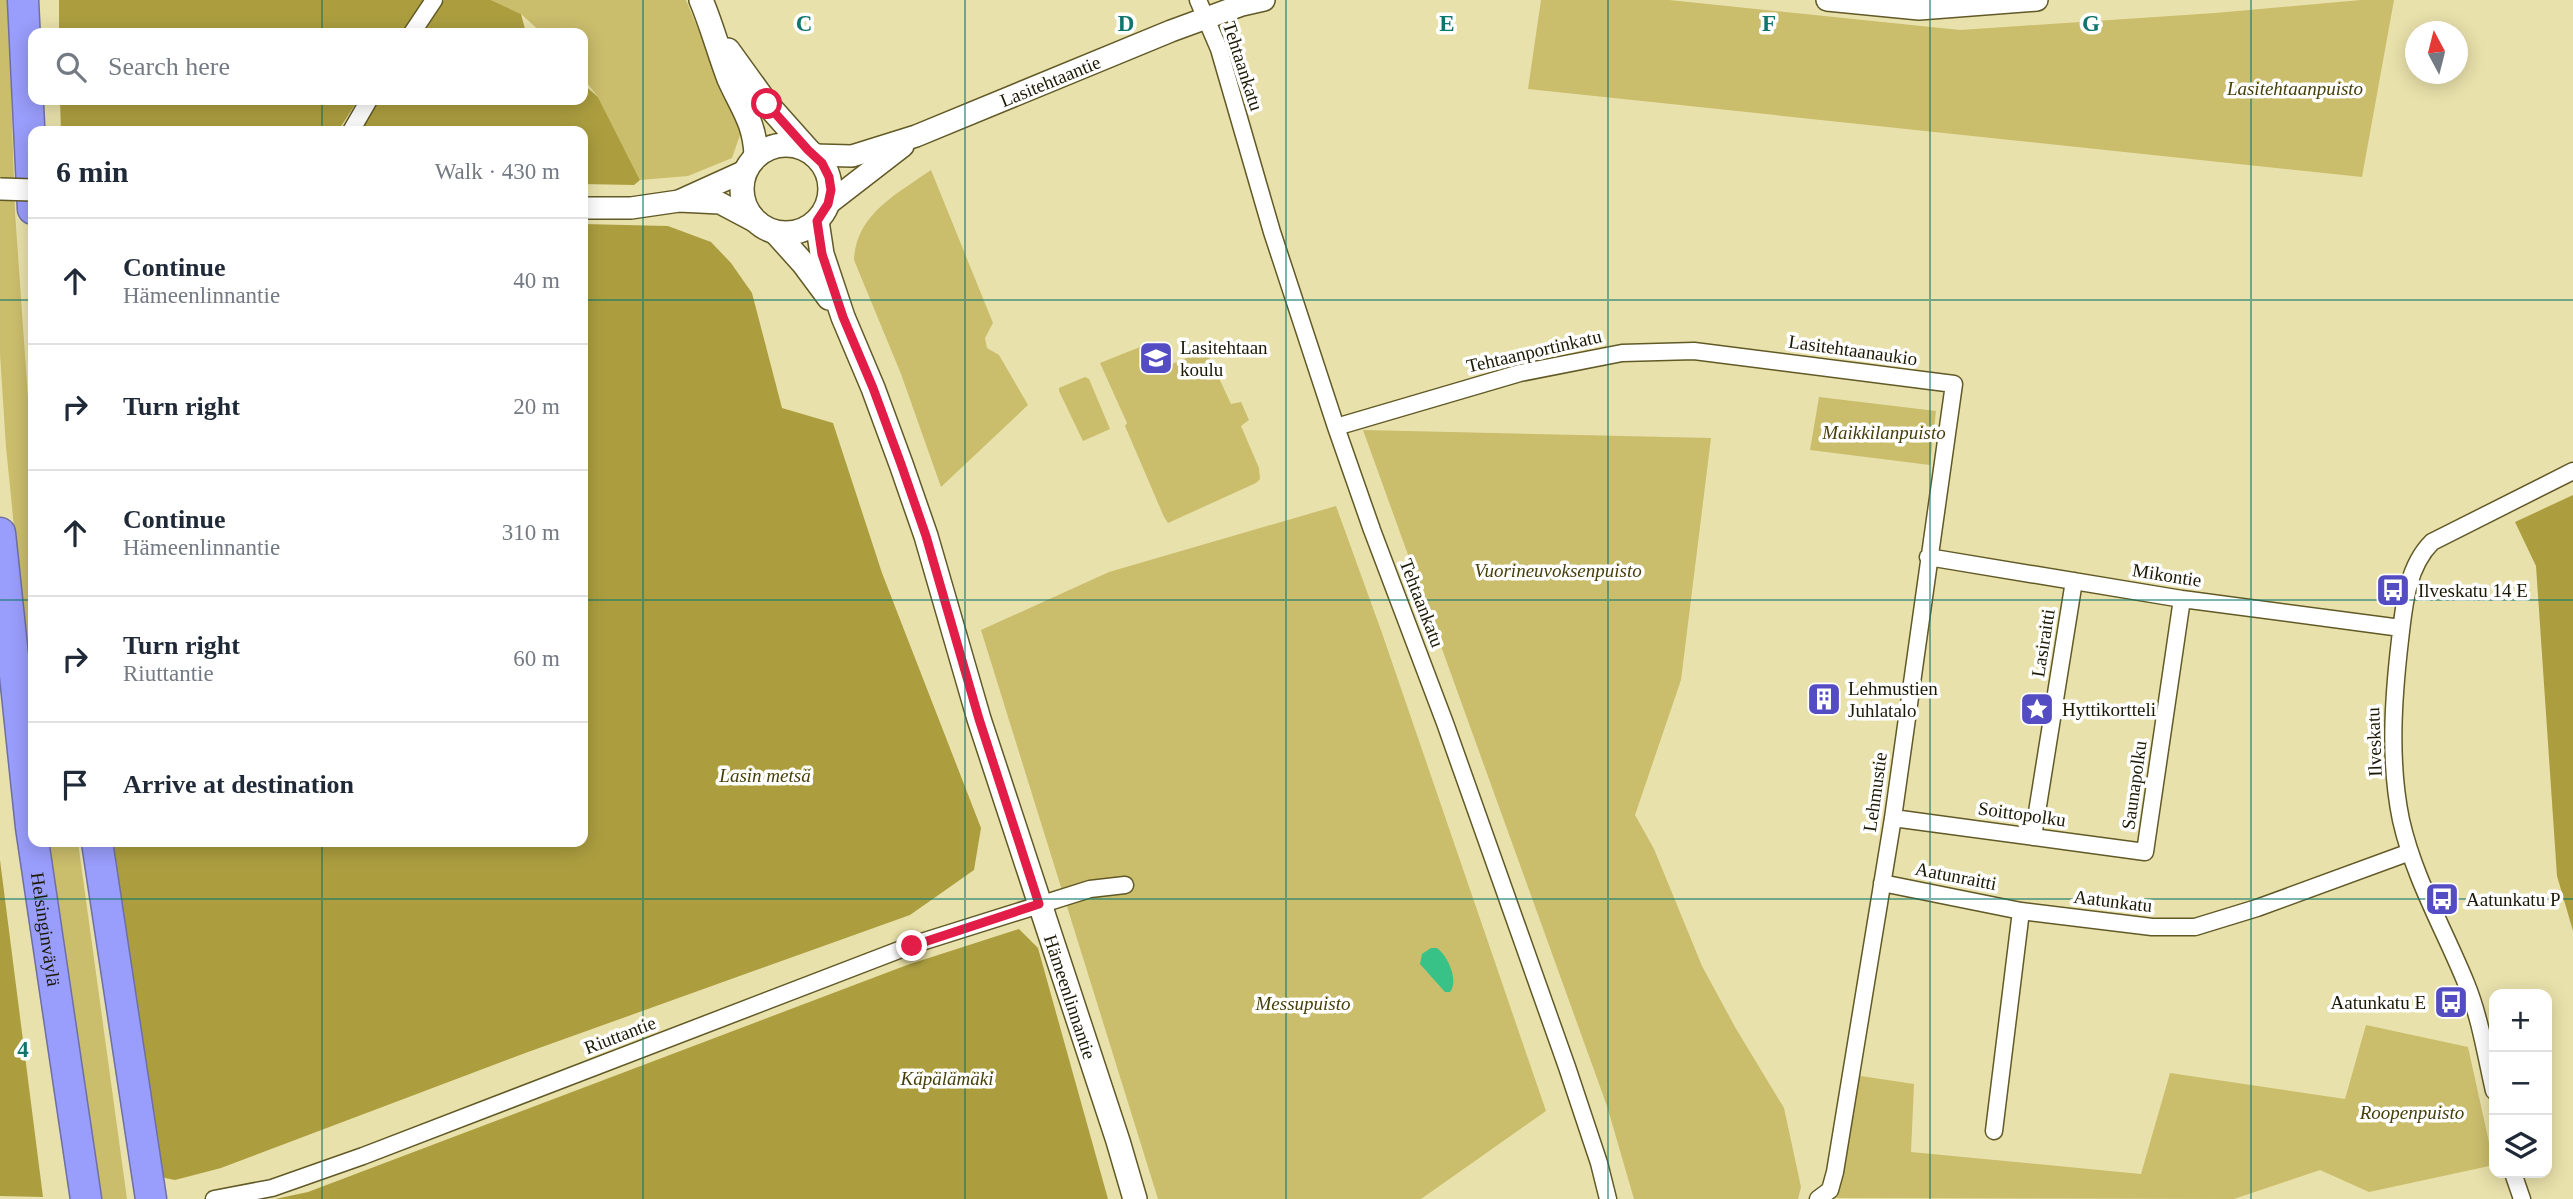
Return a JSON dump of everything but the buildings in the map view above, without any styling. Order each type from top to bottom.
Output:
[{"type":"highway","points":[[23,0],[28,104]]},
{"type":"highway","points":[[28,105],[29,126]]},
{"type":"highway","name":"Helsinginväylä","points":[[0,533],[28,799]]},
{"type":"highway","name":"Helsinginväylä","points":[[34,847],[86,1199]]},
{"type":"highway","points":[[98,847],[151,1199]]},
{"type":"main road","points":[[701,0],[729,79],[751,120],[755,139],[751,164],[742,180],[742,199],[754,221],[776,233],[795,233],[809,228],[823,213],[831,190],[829,177],[822,163],[767,104],[713,31]]},
{"type":"main road","points":[[751,164],[774,146],[784,145],[811,153]]},
{"type":"main road","name":"Hämeenlinnantie","points":[[823,213],[822,254],[926,536],[979,719],[1135,1199]]},
{"type":"main road","name":"Hämeenlinnantie","points":[[776,233],[803,263],[843,317]]},
{"type":"street","points":[[415,28],[435,0]]},
{"type":"street","name":"Lasitehtaantie","points":[[811,153],[852,156],[916,136],[1113,54],[1202,9],[1264,0]]},
{"type":"street","points":[[1827,0],[1919,9],[2037,0]]},
{"type":"street","name":"Tehtaankatu","points":[[1202,9],[1219,49],[1272,232],[1336,427],[1372,530],[1446,723],[1549,1016],[1599,1163],[1608,1199]]},
{"type":"street","points":[[354,126],[366,105]]},
{"type":"street","name":"Lasitehtaantie","points":[[823,213],[916,136]]},
{"type":"street","points":[[679,201],[751,164]]},
{"type":"street","points":[[0,189],[28,190]]},
{"type":"street","points":[[588,208],[631,208],[679,201],[720,203],[754,221]]},
{"type":"street","name":"Tehtaanportinkatu","points":[[1336,427],[1467,387],[1602,356],[1673,351],[1747,357]]},
{"type":"street","name":"Lasitehtaanaukio","points":[[1747,357],[1954,384]]},
{"type":"street","name":"Lehmustie","points":[[1818,1199],[1830,1190],[1835,1172],[1893,818],[1954,384]]},
{"type":"street","name":"Ilveskatu","points":[[2489,1072],[2467,986],[2421,886],[2401,820],[2394,742],[2395,688],[2401,628],[2414,566],[2432,542],[2573,471]]},
{"type":"street","name":"Mikontie","points":[[1928,557],[2182,599],[2401,628]]},
{"type":"street","name":"Lasiraitti","points":[[2033,837],[2074,581]]},
{"type":"street","name":"Saunapolku","points":[[2145,852],[2182,599]]},
{"type":"street","name":"Soittopolku","points":[[1893,818],[2145,852]]},
{"type":"street","name":"Aatunkatu","points":[[2021,911],[2141,926],[2195,927],[2410,852]]},
{"type":"street","name":"Aatunraitti","points":[[1882,883],[2021,911]]},
{"type":"street","name":"Riuttantie","points":[[214,1199],[272,1188],[305,1177],[912,946],[1090,888],[1125,885]]},
{"type":"street","points":[[1994,1131],[2021,911]]},
{"type":"street","points":[[2515,1178],[2522,1199]]},
{"type":"green space","points":[[0,0],[8,0],[15,212],[28,398],[28,667],[6,447],[0,354]]},
{"type":"green space","points":[[59,0],[423,0],[405,28],[59,28]]},
{"type":"green space","points":[[444,0],[491,0],[521,14],[525,28],[425,28]]},
{"type":"green space","points":[[491,0],[686,0],[741,132],[732,158],[688,176],[640,180],[598,97],[588,84],[588,28],[536,28],[521,14]]},
{"type":"green space","name":"Lasitehtaanpuisto","points":[[1541,0],[1669,0],[1960,30],[2361,0],[2394,0],[2362,177],[1528,89]]},
{"type":"green space","points":[[588,88],[598,97],[640,180],[634,185],[588,184],[588,126],[363,126],[377,105],[588,105]]},
{"type":"green space","points":[[60,105],[355,105],[341,126],[61,126]]},
{"type":"green space","points":[[931,170],[993,323],[985,338],[987,348],[999,355],[1028,405],[941,487],[901,374],[854,260],[856,244],[870,218],[892,197]]},
{"type":"green space","name":"Lasin metsä","points":[[588,224],[668,226],[711,242],[731,263],[752,293],[782,408],[833,423],[882,573],[981,828],[974,870],[910,915],[528,1052],[221,1168],[175,1180],[165,1178],[160,1172],[113,847],[588,847]]},
{"type":"green space","points":[[1155,341],[1167,366],[1206,350],[1231,404],[1241,402],[1249,420],[1241,426],[1259,468],[1260,479],[1168,523],[1100,363]]},
{"type":"green space","points":[[1085,377],[1089,379],[1110,429],[1083,441],[1059,388]]},
{"type":"green space","name":"Maikkilanpuisto","points":[[1819,397],[1936,411],[1930,465],[1810,450]]},
{"type":"green space","name":"Vuorineuvoksenpuisto","points":[[1363,430],[1711,438],[1681,680],[1635,815],[1654,849],[1702,966],[1784,1108],[1801,1187],[1798,1199],[1634,1199],[1607,1106]]},
{"type":"green space","points":[[2573,495],[2573,931],[2557,876],[2536,566],[2515,522]]},
{"type":"green space","name":"Messupuisto","points":[[1336,506],[1546,1111],[1421,1199],[1158,1199],[981,630],[1109,572]]},
{"type":"green space","points":[[49,847],[79,847],[127,1199],[98,1199]]},
{"type":"green space","points":[[0,860],[43,1197],[0,1196]]},
{"type":"green space","name":"Käpälämäki","points":[[1019,929],[1038,948],[1108,1199],[275,1199],[308,1192],[907,965]]},
{"type":"green space","name":"Roopenpuisto","points":[[2366,1025],[2468,1047],[2489,1142],[2489,1166],[2369,1192],[2320,1170],[2234,1199],[1832,1198],[1854,1075],[1914,1084],[1911,1152],[2141,1174],[2170,1073],[2345,1099]]},
{"type":"shaded area","points":[[1431,948],[1437,948],[1448,963],[1453,975],[1450,992],[1445,992],[1420,964],[1422,954]]},
{"type":"place","name":"Lasitehtaan koulu","points":[[1156,358]]},
{"type":"place","name":"Ilveskatu 14 E","points":[[2393,590]]},
{"type":"place","name":"Lehmustien Juhlatalo","points":[[1824,699]]},
{"type":"place","name":"Hyttikortteli","points":[[2037,709]]},
{"type":"place","name":"Aatunkatu P","points":[[2442,899]]},
{"type":"place","name":"Aatunkatu E","points":[[2451,1002]]},
{"type":"route","points":[[767,104],[822,163],[829,177],[831,190],[828,204],[817,221],[822,254],[926,536],[979,719],[1039,904],[912,946]]}]
